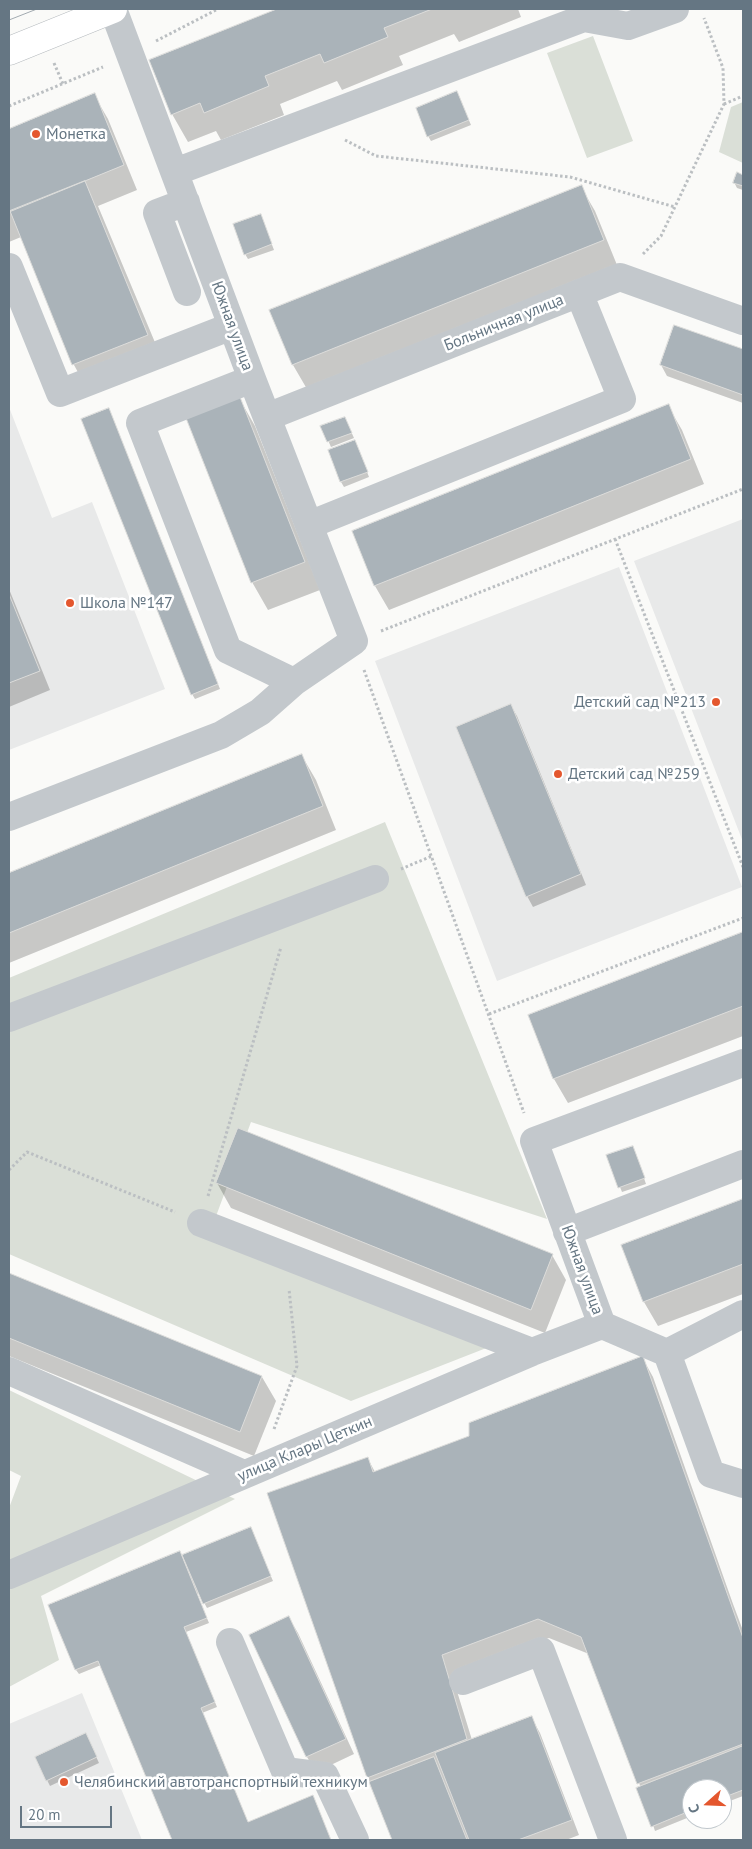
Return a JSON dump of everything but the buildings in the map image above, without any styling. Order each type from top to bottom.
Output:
[{"type":"main road","points":[[9,51],[113,9]]},
{"type":"street","name":"Южная улица","points":[[113,9],[252,379],[354,642]]},
{"type":"street","points":[[175,172],[584,18],[628,26],[675,9]]},
{"type":"street","points":[[186,202],[157,212],[187,292]]},
{"type":"street","points":[[9,267],[60,393],[232,326]]},
{"type":"street","points":[[620,277],[743,320]]},
{"type":"street","name":"Больничная улица","points":[[267,417],[620,277]]},
{"type":"street","points":[[309,525],[622,399],[579,293]]},
{"type":"street","points":[[252,379],[140,423],[228,650],[294,682]]},
{"type":"street","points":[[9,817],[221,736],[260,712],[294,682],[354,642]]},
{"type":"street","points":[[9,1018],[375,879]]},
{"type":"street","points":[[534,1141],[743,1063]]},
{"type":"street","name":"Южная улица","points":[[534,1141],[602,1325],[667,1353]]},
{"type":"street","points":[[567,1232],[743,1164]]},
{"type":"street","points":[[201,1223],[532,1352]]},
{"type":"street","points":[[743,1314],[667,1353],[711,1474],[743,1484]]},
{"type":"street","name":"улица Клары Цеткин","points":[[9,1575],[532,1352],[602,1325]]},
{"type":"street","points":[[9,1372],[252,1471]]},
{"type":"street","points":[[230,1642],[285,1771],[325,1776],[355,1840]]},
{"type":"street","points":[[463,1681],[541,1651],[613,1840]]},
{"type":"path","points":[[620,277],[661,236],[724,104],[723,68],[703,17]]},
{"type":"path","points":[[724,104],[743,96]]},
{"type":"path","points":[[309,121],[376,156],[570,177],[675,207]]},
{"type":"path","points":[[534,1141],[354,642],[743,489]]},
{"type":"path","points":[[615,539],[743,867]]},
{"type":"path","points":[[9,1170],[27,1152],[201,1223],[291,911]]},
{"type":"path","points":[[488,1014],[743,918]]},
{"type":"path","points":[[252,1471],[297,1366],[286,1256]]},
{"type":"shaded area","points":[[593,36],[633,141],[587,158],[547,53]]},
{"type":"shaded area","points":[[743,102],[743,163],[719,152],[731,107]]},
{"type":"shaded area","name":"Школа №147","points":[[9,407],[52,518],[92,502],[165,689],[9,750]]},
{"type":"shaded area","name":"Детский сад №213","points":[[743,519],[743,842],[634,561]]},
{"type":"shaded area","name":"Детский сад №259","points":[[619,567],[742,887],[497,981],[375,661]]},
{"type":"shaded area","points":[[385,822],[547,1219],[251,1122],[209,1235],[494,1345],[351,1401],[9,1254],[9,978]]},
{"type":"shaded area","points":[[9,1390],[235,1499],[41,1596],[59,1660],[9,1687],[9,1508],[21,1476],[9,1470]]},
{"type":"shaded area","name":"Челябинский автотранспортный техникум","points":[[82,1693],[142,1840],[9,1840],[9,1724]]},
{"type":"tram line","points":[[9,20],[37,9]]},
{"type":"place","name":"Монетка","points":[[36,134]]},
{"type":"place","name":"Школа №147","points":[[70,603]]},
{"type":"place","name":"Детский сад №213","points":[[716,702]]},
{"type":"place","name":"Детский сад №259","points":[[558,774]]},
{"type":"place","name":"Челябинский автотранспортный техникум","points":[[64,1782]]}]
